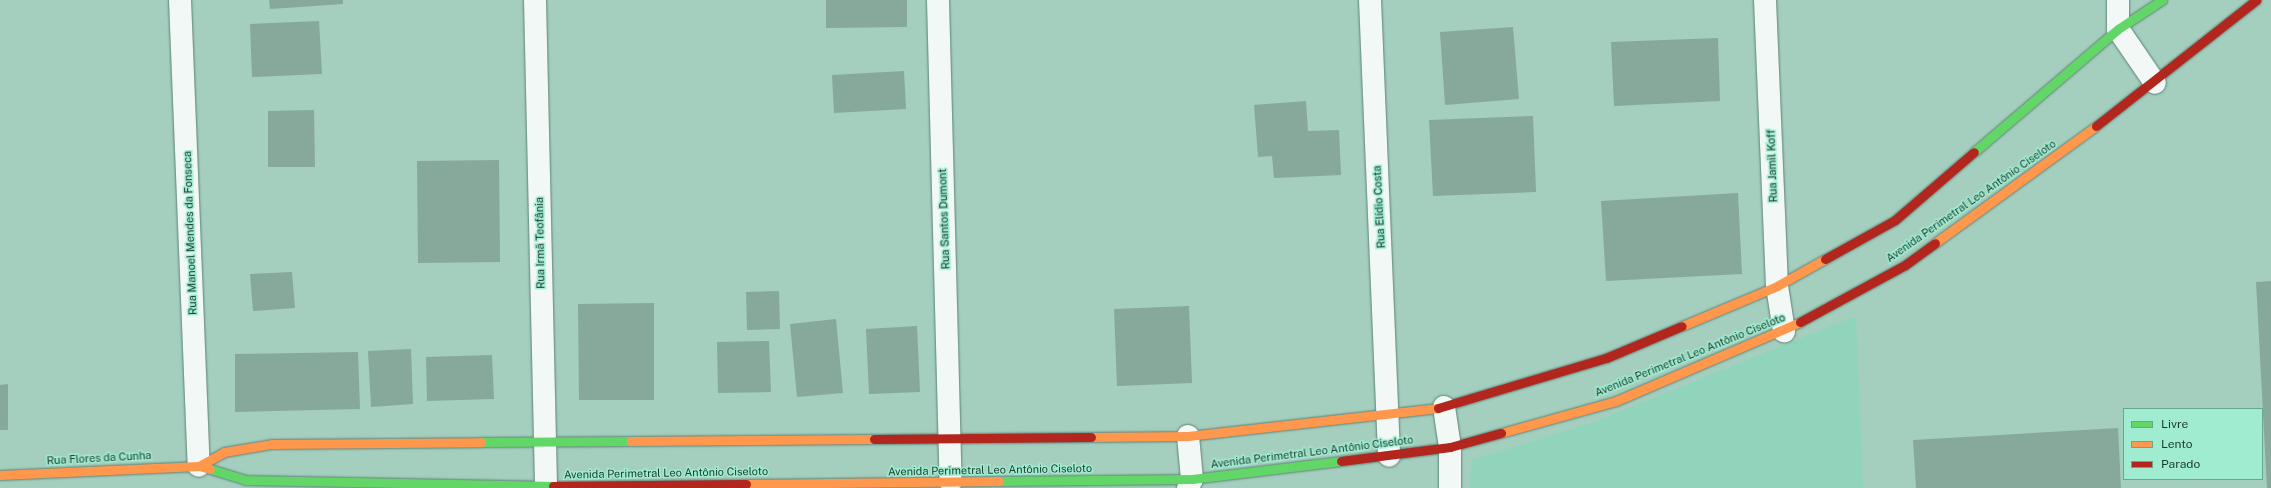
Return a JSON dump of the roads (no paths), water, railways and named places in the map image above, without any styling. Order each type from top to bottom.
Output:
[{"type":"street","name":"Rua Manoel Mendes da Fonseca","points":[[180,0],[199,466]]},
{"type":"street","name":"Rua Irmã Teofânia","points":[[535,0],[546,486]]},
{"type":"street","name":"Rua Santos Dumont","points":[[938,0],[951,482]]},
{"type":"street","name":"Rua Elídio Costa","points":[[1370,0],[1388,415],[1388,456]]},
{"type":"street","name":"Rua Jamil Koff","points":[[1765,0],[1777,286],[1784,331]]},
{"type":"street","points":[[2118,0],[2118,29],[2155,83]]},
{"type":"street","points":[[545,442],[1188,436],[1388,415],[1444,407],[1606,358],[1777,286],[1895,220],[2118,29],[2162,0]]},
{"type":"street","name":"Avenida Perimetral Leo Antônio Ciseloto","points":[[245,480],[546,486],[951,482],[1190,484],[1450,446],[1616,401],[1784,331],[1904,265],[2155,83],[2256,0]]},
{"type":"street","points":[[1444,407],[1450,446],[1450,488]]},
{"type":"street","points":[[1188,436],[1190,484]]},
{"type":"street","name":"Rua Flores da Cunha","points":[[199,466],[224,452],[244,447],[545,442]]},
{"type":"street","name":"Rua Flores da Cunha","points":[[0,475],[199,466],[245,480]]}]
